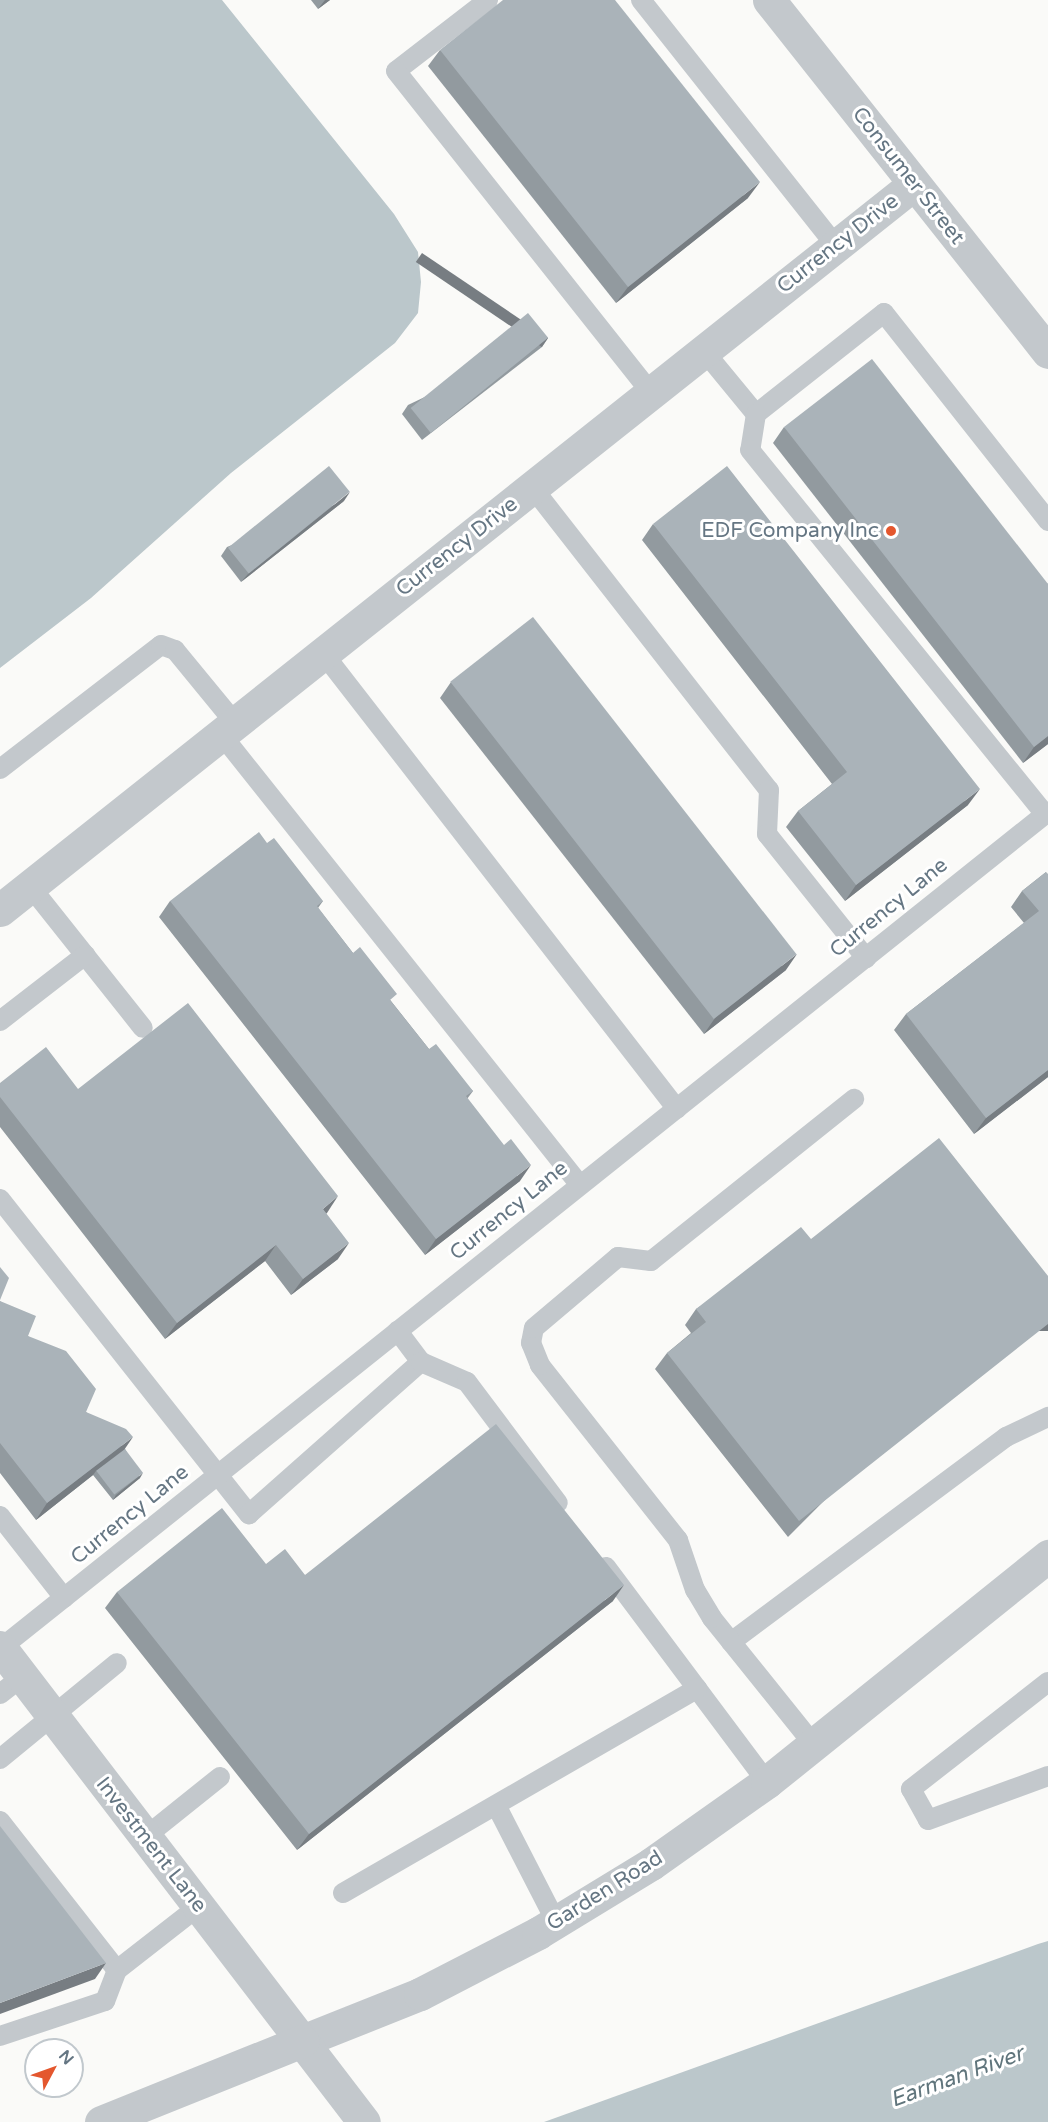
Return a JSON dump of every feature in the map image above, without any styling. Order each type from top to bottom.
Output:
[{"type":"street","name":"Consumer Street","points":[[768,0],[1048,352]]},
{"type":"street","name":"Currency Drive","points":[[0,910],[914,184]]},
{"type":"street","name":"Garden Road","points":[[101,2122],[420,1994],[556,1922],[651,1864],[767,1782],[1048,1556]]},
{"type":"street","name":"Investment Lane","points":[[0,1648],[11,1685],[52,1716],[364,2122]]},
{"type":"lane","points":[[488,0],[396,71],[651,393]]},
{"type":"lane","points":[[641,0],[836,246]]},
{"type":"lane","points":[[1047,813],[750,450],[756,414],[884,313],[1048,521]]},
{"type":"lane","points":[[704,351],[756,414]]},
{"type":"lane","points":[[532,487],[769,790],[766,834],[866,958]]},
{"type":"lane","points":[[0,769],[161,645],[176,650],[228,729],[580,1185]]},
{"type":"lane","points":[[323,653],[677,1109]]},
{"type":"lane","name":"Currency Lane","points":[[0,1648],[1047,813]]},
{"type":"lane","points":[[30,886],[143,1028]]},
{"type":"lane","points":[[0,1021],[85,954]]},
{"type":"lane","points":[[814,1745],[731,1642],[695,1590],[678,1540],[540,1365],[531,1343],[534,1328],[618,1257],[651,1261],[854,1099]]},
{"type":"lane","points":[[0,1198],[249,1514],[421,1362]]},
{"type":"lane","points":[[398,1331],[421,1362],[467,1382],[568,1516]]},
{"type":"lane","points":[[731,1642],[1006,1437],[1048,1417]]},
{"type":"lane","points":[[0,1516],[64,1598]]},
{"type":"lane","points":[[597,1554],[767,1782]]},
{"type":"lane","points":[[0,1759],[117,1663]]},
{"type":"lane","points":[[1048,1682],[911,1789],[928,1820],[1048,1776]]},
{"type":"lane","points":[[343,1893],[497,1807],[698,1689]]},
{"type":"lane","points":[[145,1837],[220,1777]]},
{"type":"lane","points":[[497,1807],[556,1922]]},
{"type":"lane","points":[[0,1821],[117,1970]]},
{"type":"lane","points":[[0,2036],[105,2001],[117,1970],[198,1907]]},
{"type":"water","points":[[0,0],[222,0],[394,214],[418,252],[421,282],[418,313],[395,343],[231,473],[91,598],[0,668]]},
{"type":"water","name":"Earman River","points":[[1048,1941],[1048,2122],[544,2122],[1038,1944]]},
{"type":"building","points":[[503,0],[615,0],[760,182],[628,287],[440,50]]},
{"type":"building","points":[[528,313],[548,338],[431,433],[411,408]]},
{"type":"building","points":[[872,359],[1048,584],[1048,736],[1034,747],[784,427]]},
{"type":"building","points":[[329,466],[350,492],[249,573],[228,548]]},
{"type":"building","points":[[727,466],[980,789],[856,885],[798,811],[847,772],[653,524]]},
{"type":"building","points":[[533,617],[797,954],[714,1019],[450,682]]},
{"type":"building","points":[[259,832],[267,843],[274,838],[323,901],[317,906],[353,953],[360,947],[397,994],[390,1000],[429,1049],[436,1044],[473,1091],[466,1096],[504,1145],[511,1139],[531,1165],[436,1239],[170,901]]},
{"type":"building","points":[[1046,872],[1048,874],[1048,1070],[986,1118],[906,1014],[1039,911],[1022,891]]},
{"type":"building","points":[[188,1003],[338,1196],[323,1209],[349,1243],[303,1279],[276,1245],[177,1323],[0,1097],[0,1083],[46,1047],[78,1089]]},
{"type":"building","points":[[939,1138],[1048,1276],[1048,1324],[799,1521],[667,1353],[706,1322],[696,1309],[801,1227],[811,1239]]},
{"type":"building","points":[[0,1267],[9,1278],[0,1300]]},
{"type":"building","points":[[0,1301],[36,1316],[28,1336],[66,1351],[96,1389],[86,1412],[126,1429],[133,1437],[47,1503],[0,1443]]},
{"type":"building","points":[[496,1424],[624,1585],[309,1834],[117,1592],[222,1508],[266,1564],[285,1549],[305,1575]]},
{"type":"building","points":[[125,1449],[143,1473],[114,1495],[96,1471]]},
{"type":"building","points":[[0,1826],[106,1963],[0,2003]]},
{"type":"place","name":"EDF Company Inc","points":[[891,531]]}]
